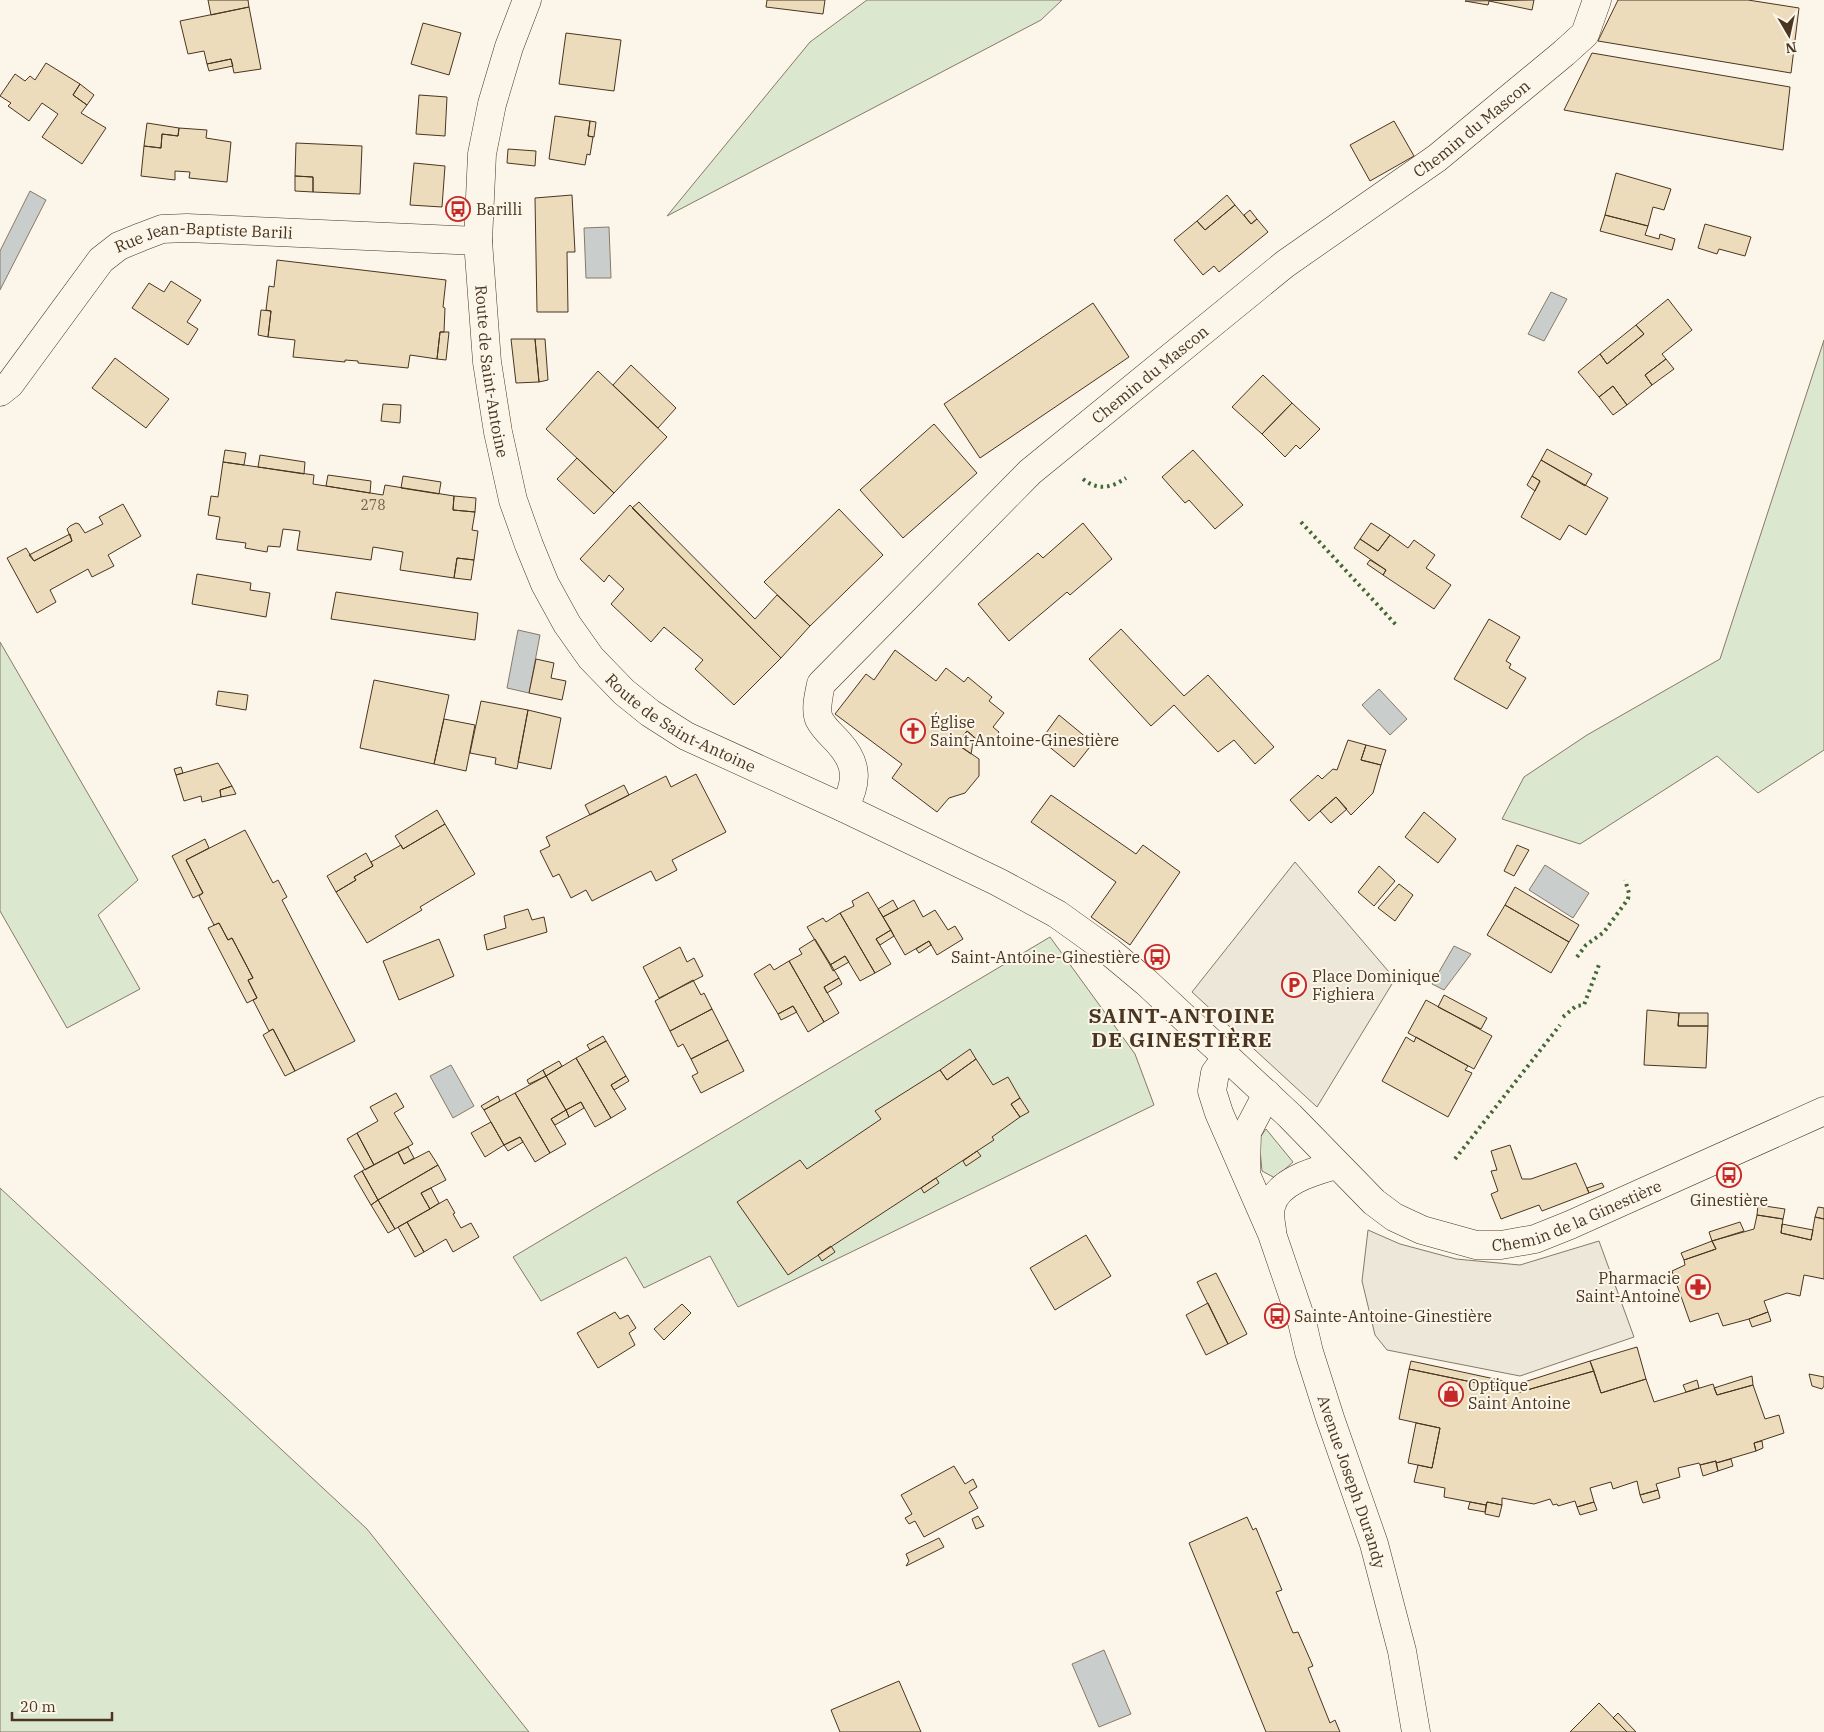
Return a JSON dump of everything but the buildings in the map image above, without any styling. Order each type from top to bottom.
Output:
[{"type":"street","name":"Route de Saint-Antoine","points":[[526,0],[509,47],[492,104],[482,154],[478,241],[488,362],[498,432],[513,500],[545,584],[567,624],[591,658],[624,692],[650,714],[686,736],[844,808],[998,882],[1057,914],[1110,952],[1146,982],[1266,1094],[1336,1165]]},
{"type":"street","name":"Chemin du Mascon","points":[[844,808],[853,792],[855,776],[852,764],[842,745],[824,727],[818,717],[818,699],[821,684],[1030,472],[1285,264],[1437,158],[1564,53],[1585,34],[1597,0]]},
{"type":"street","name":"Rue Jean-Baptiste Barili","points":[[0,392],[10,384],[101,260],[119,246],[162,230],[187,228],[478,241]]},
{"type":"street","points":[[1227,1057],[1215,1073],[1212,1092],[1219,1113],[1272,1234]]},
{"type":"street","points":[[1246,1175],[1247,1132],[1266,1094]]},
{"type":"street","name":"Chemin de la Ginestière","points":[[1336,1165],[1374,1202],[1394,1217],[1422,1230],[1451,1239],[1476,1245],[1501,1245],[1535,1239],[1570,1225],[1824,1112]]},
{"type":"street","points":[[1272,1234],[1271,1208],[1276,1194],[1306,1174],[1336,1165]]},
{"type":"street","name":"Avenue Joseph Durandy","points":[[1272,1234],[1302,1322],[1309,1352],[1330,1418],[1374,1544],[1402,1651],[1416,1732]]},
{"type":"green space","points":[[867,0],[1062,0],[1041,20],[667,216],[810,42]]},
{"type":"green space","points":[[1824,340],[1824,750],[1758,793],[1717,756],[1580,844],[1502,819],[1524,777],[1587,735],[1720,659]]},
{"type":"green space","points":[[0,642],[138,880],[98,915],[140,989],[67,1028],[0,911]]},
{"type":"green space","points":[[1050,937],[1135,1054],[1154,1105],[738,1307],[710,1256],[644,1288],[626,1257],[541,1301],[513,1257]]},
{"type":"green space","points":[[1266,1129],[1293,1162],[1275,1178],[1262,1171],[1259,1139]]},
{"type":"green space","points":[[0,1188],[367,1529],[529,1732],[0,1732]]},
{"type":"shaded area","points":[[30,191],[46,200],[0,290],[0,251]]},
{"type":"shaded area","points":[[609,227],[611,278],[586,278],[584,228]]},
{"type":"shaded area","points":[[1551,292],[1567,299],[1544,341],[1528,334]]},
{"type":"shaded area","points":[[518,630],[540,635],[529,693],[507,688]]},
{"type":"shaded area","points":[[1379,689],[1407,719],[1390,735],[1362,705]]},
{"type":"shaded area","name":"Place Dominique Fighiera","points":[[1295,862],[1395,979],[1317,1107],[1192,992]]},
{"type":"shaded area","points":[[1545,865],[1589,893],[1573,918],[1529,890]]},
{"type":"shaded area","points":[[1454,946],[1471,954],[1444,990],[1432,984]]},
{"type":"shaded area","points":[[451,1065],[474,1106],[453,1118],[430,1076]]},
{"type":"shaded area","points":[[1368,1230],[1400,1244],[1456,1259],[1520,1265],[1599,1241],[1634,1337],[1520,1376],[1387,1350],[1375,1335],[1362,1281]]},
{"type":"shaded area","points":[[1104,1650],[1131,1714],[1099,1727],[1072,1664]]},
{"type":"hedge","points":[[1083,479],[1099,487],[1104,487],[1126,478]]},
{"type":"hedge","points":[[1301,522],[1398,627]]},
{"type":"hedge","points":[[1577,957],[1586,945],[1604,932],[1628,899],[1629,893],[1625,880]]},
{"type":"hedge","points":[[1563,1017],[1576,1006],[1584,1005],[1600,962]]},
{"type":"hedge","points":[[1455,1159],[1560,1025]]},
{"type":"place","name":"Barilli","points":[[458,209]]},
{"type":"place","name":"Église Saint-Antoine-Ginestière","points":[[913,731]]},
{"type":"place","name":"Saint-Antoine-Ginestière","points":[[1157,957]]},
{"type":"place","name":"Place Dominique Fighiera","points":[[1294,985]]},
{"type":"place","name":"Ginestière","points":[[1729,1175]]},
{"type":"place","name":"Pharmacie Saint-Antoine","points":[[1698,1287]]},
{"type":"place","name":"Sainte-Antoine-Ginestière","points":[[1277,1316]]},
{"type":"place","name":"Optique Saint Antoine","points":[[1451,1394]]},
{"type":"district","name":"SAINT-ANTOINE DE GINESTIÈRE","points":[[1182,1028]]}]
